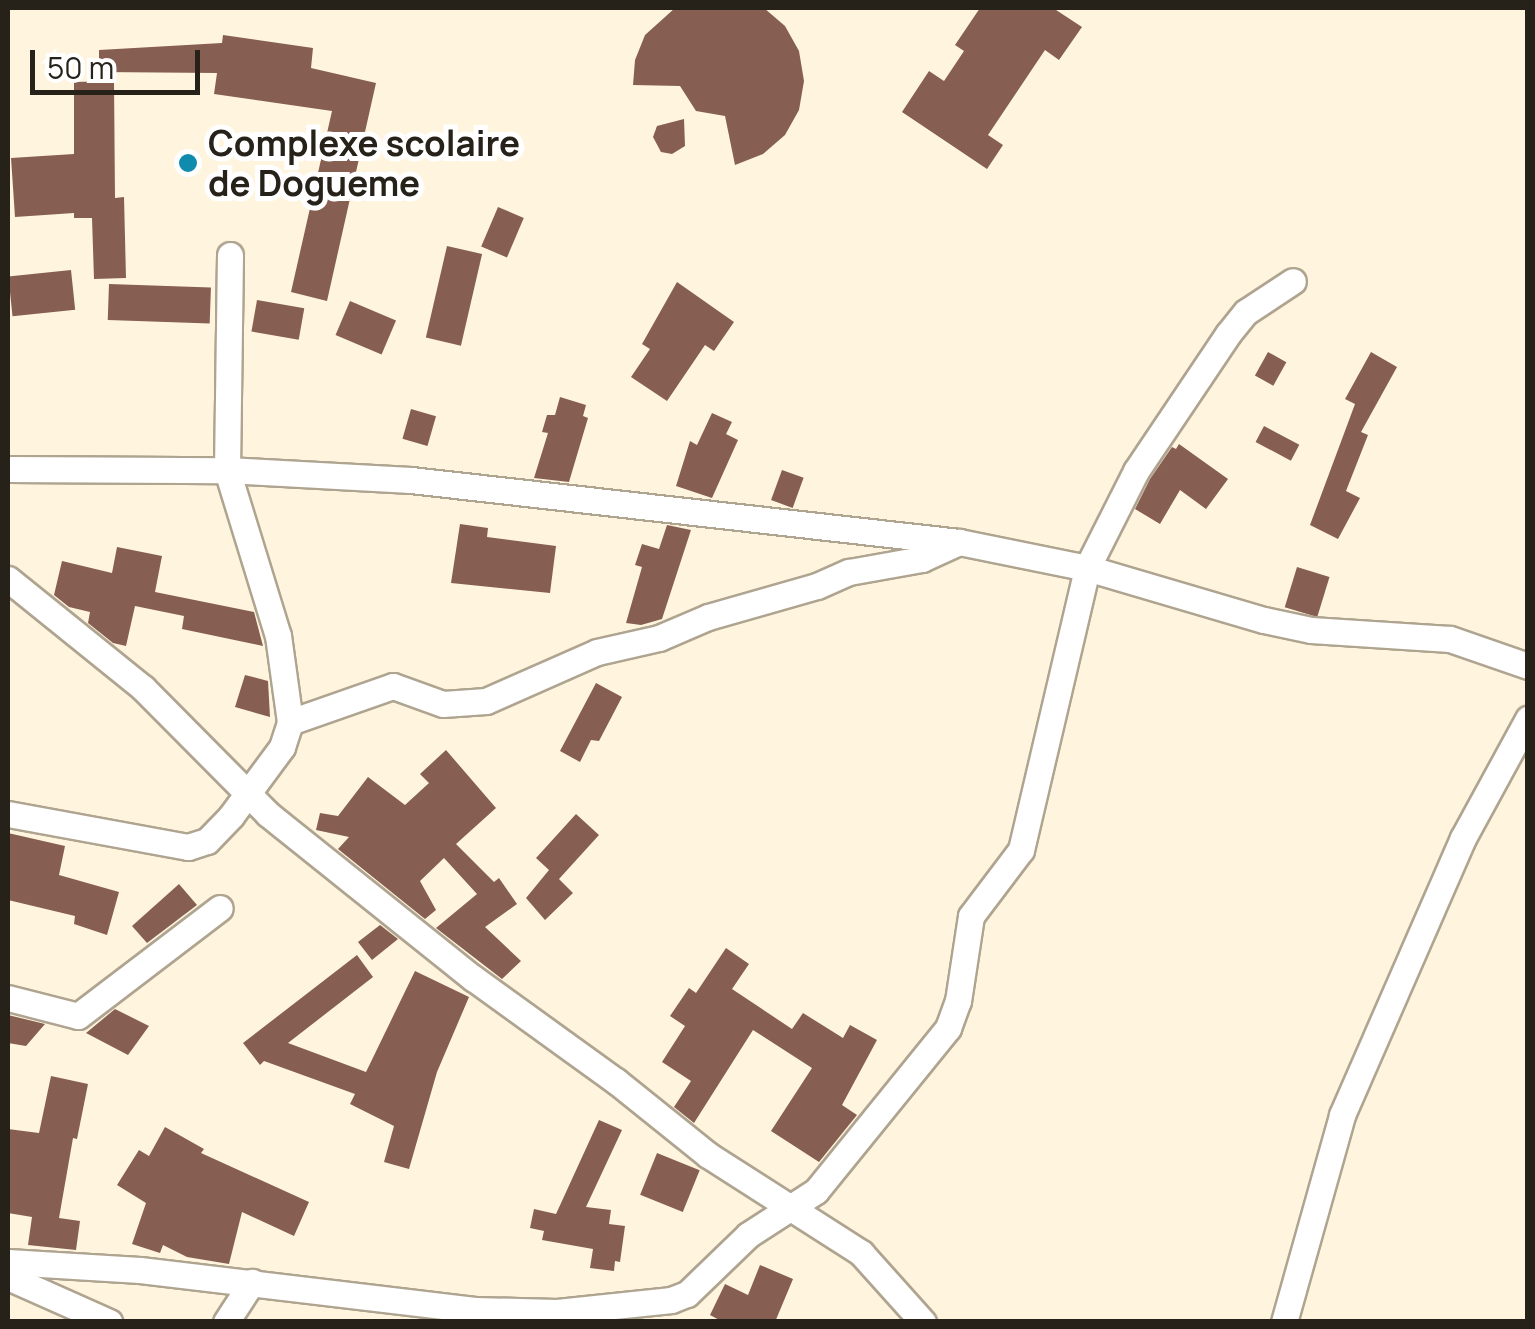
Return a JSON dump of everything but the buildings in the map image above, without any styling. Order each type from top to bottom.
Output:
[{"type":"street","points":[[8,814],[188,847],[207,841],[249,796],[282,748],[290,722],[272,610],[227,470],[230,256]]},
{"type":"street","points":[[8,1262],[252,1282],[376,1311],[557,1312],[671,1300],[700,1282],[748,1235],[791,1210],[840,1166],[948,1028],[958,1001],[971,916],[1021,850],[1088,568],[1136,472],[1228,334],[1246,312],[1292,281]]},
{"type":"street","points":[[8,469],[227,470],[412,480],[960,542],[1088,568],[1264,620],[1330,632],[1450,639],[1528,666]]},
{"type":"street","points":[[290,722],[393,686],[444,704],[486,701],[597,652],[659,638],[708,616],[816,586],[849,572],[922,559],[960,542]]},
{"type":"street","points":[[8,580],[143,688],[249,796],[473,978],[616,1081],[708,1155],[861,1253],[922,1322]]},
{"type":"street","points":[[1284,1322],[1333,1144],[1356,1080],[1463,838],[1528,718]]},
{"type":"street","points":[[8,998],[78,1016],[220,908]]},
{"type":"street","points":[[8,1277],[109,1322]]},
{"type":"street","points":[[226,1322],[252,1282]]},
{"type":"place","name":"Complexe scolaire de Dogueme","points":[[188,163]]}]
